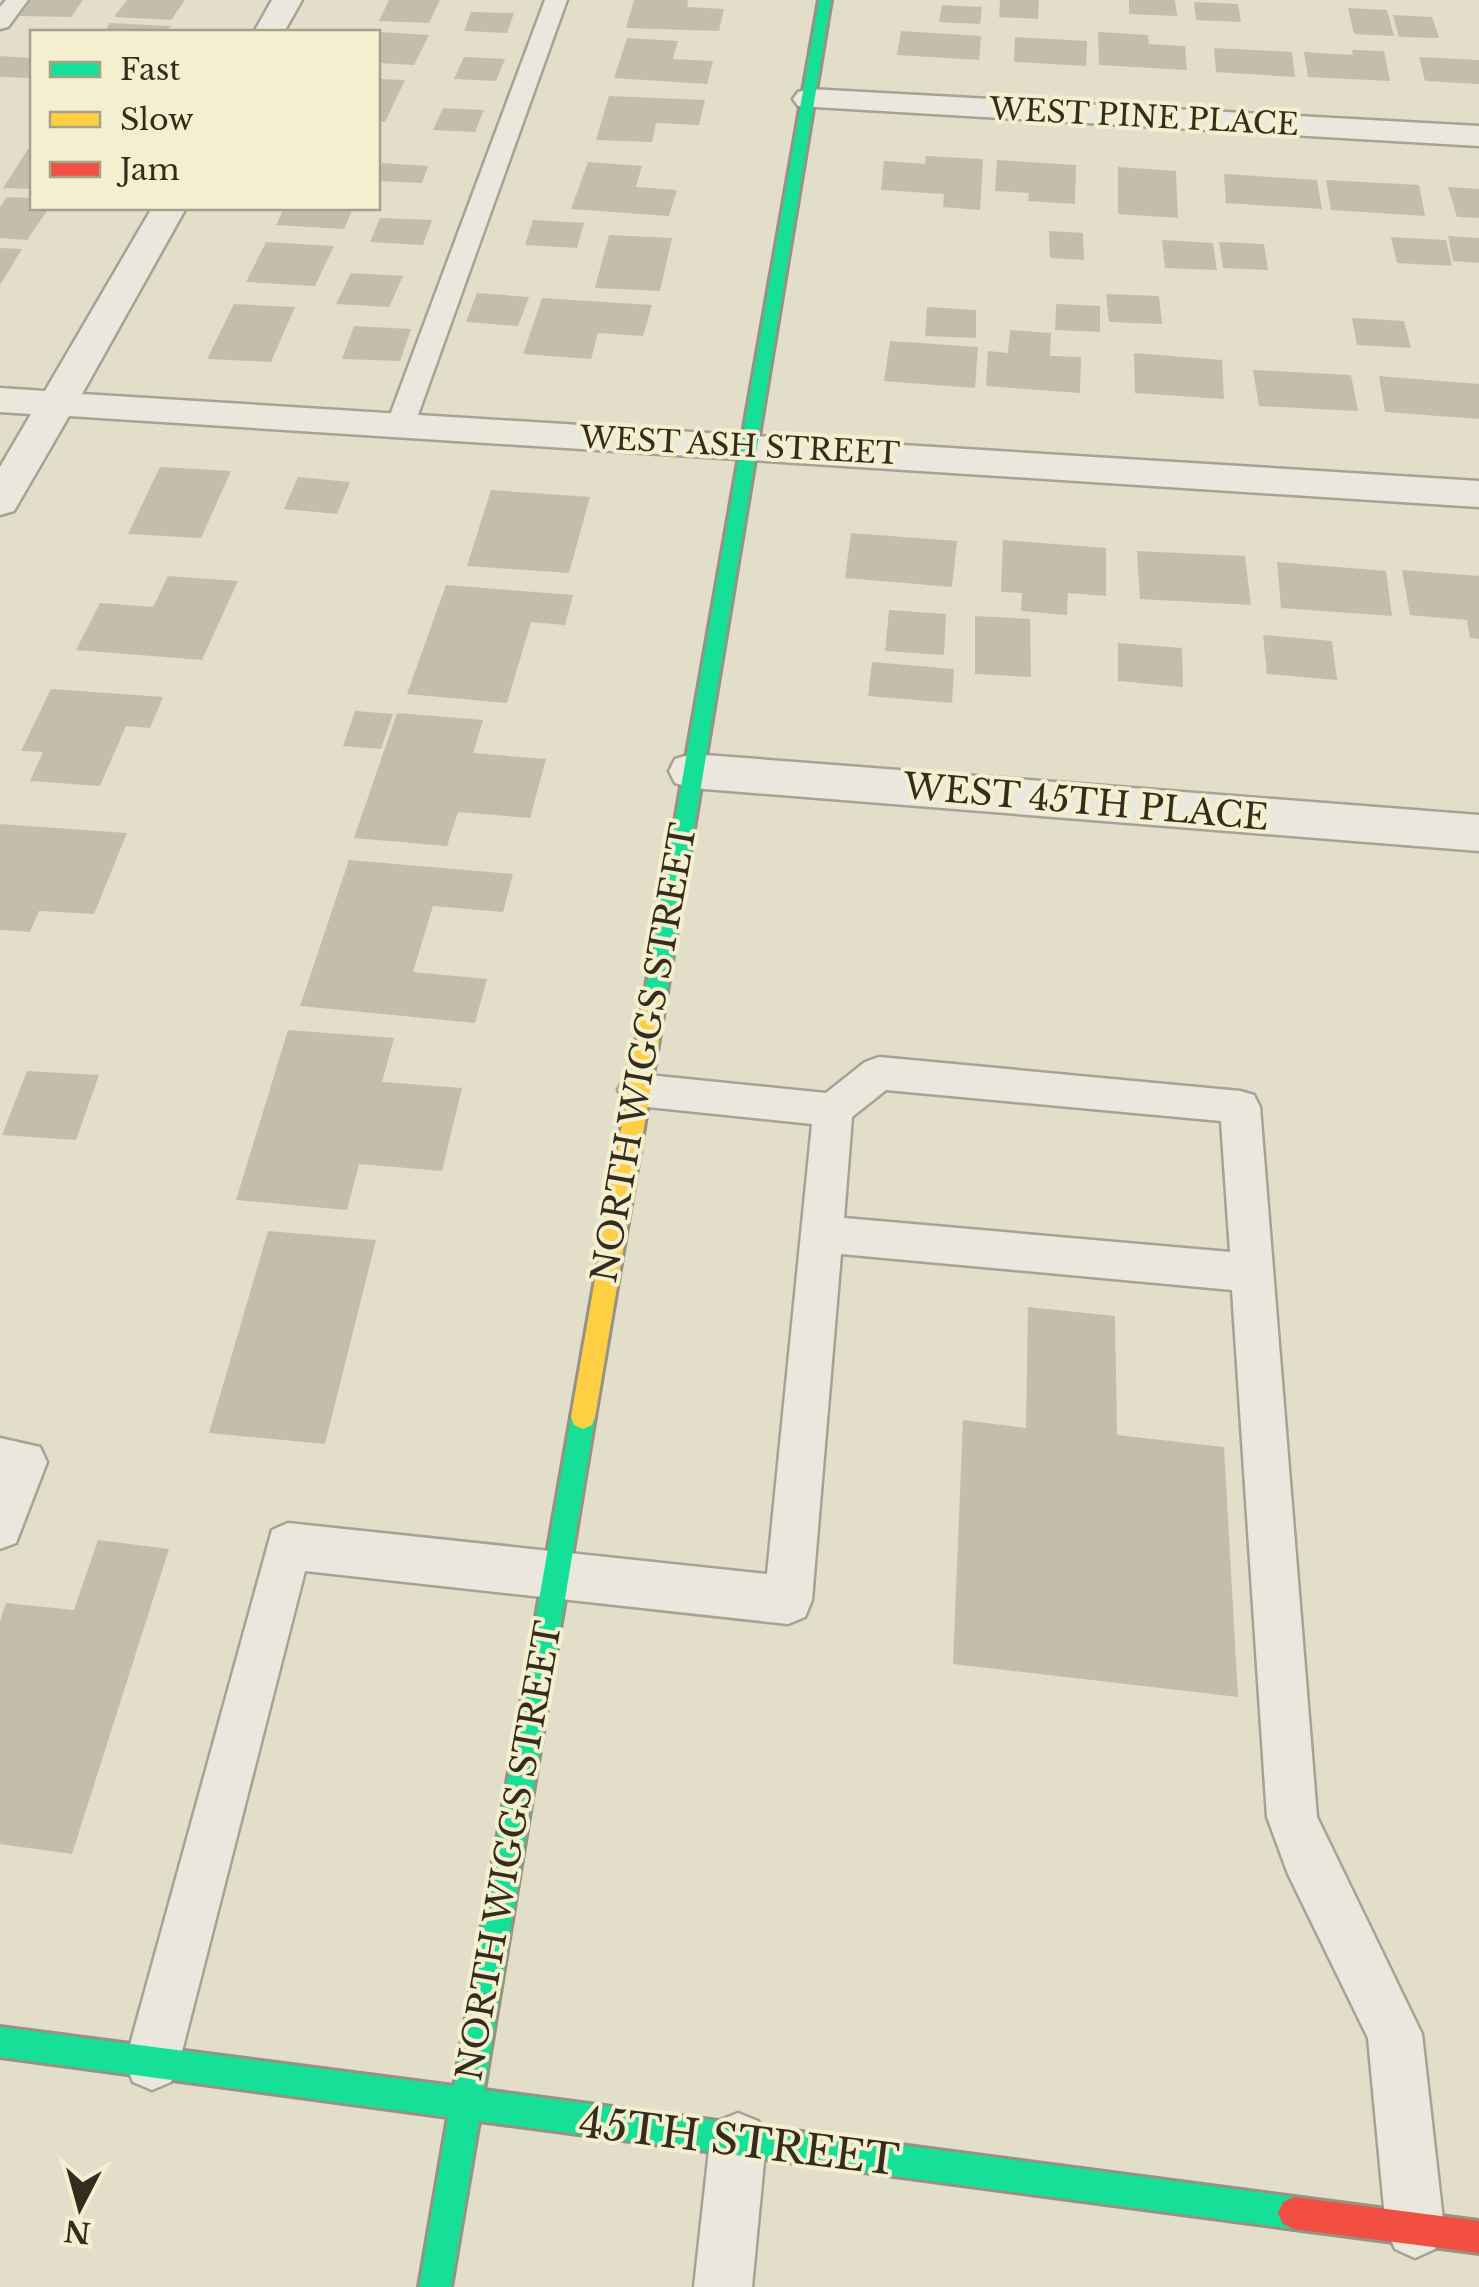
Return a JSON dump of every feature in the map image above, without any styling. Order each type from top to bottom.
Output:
[{"type":"street","points":[[270,30],[287,0]]},
{"type":"street","name":"NORTH WIGGS STREET","points":[[435,2287],[825,0]]},
{"type":"street","name":"WEST PINE PLACE","points":[[809,99],[1479,136]]},
{"type":"street","points":[[0,502],[167,210]]},
{"type":"street","name":"WEST ASH STREET","points":[[0,400],[1479,494]]},
{"type":"street","name":"WEST 45TH PLACE","points":[[692,770],[1479,833]]},
{"type":"street","name":"45TH STREET","points":[[0,2042],[1479,2237]]},
{"type":"lane","points":[[0,22],[17,0]]},
{"type":"lane","points":[[400,426],[556,0]]},
{"type":"lane","points":[[152,2064],[288,1546],[788,1600],[834,1110],[879,1073],[1240,1106],[1292,1817],[1306,1856],[1395,2034],[1414,2228]]},
{"type":"lane","points":[[638,1090],[834,1110]]},
{"type":"lane","points":[[822,1234],[1252,1274]]},
{"type":"lane","points":[[0,1459],[24,1462],[0,1527]]},
{"type":"lane","points":[[723,2287],[738,2141]]},
{"type":"building","points":[[30,0],[83,0],[71,17],[20,16]]},
{"type":"building","points":[[127,0],[185,0],[171,20],[114,17]]},
{"type":"building","points":[[389,0],[440,0],[429,23],[379,21]]},
{"type":"building","points":[[634,0],[688,0],[687,7],[724,9],[719,31],[626,28]]},
{"type":"building","points":[[1000,0],[1039,0],[1038,19],[999,17]]},
{"type":"building","points":[[1129,0],[1175,0],[1177,16],[1129,14]]},
{"type":"building","points":[[1194,2],[1238,4],[1241,22],[1196,20]]},
{"type":"building","points":[[942,5],[982,7],[980,24],[939,22]]},
{"type":"building","points":[[1348,8],[1387,10],[1394,36],[1354,34]]},
{"type":"building","points":[[471,12],[514,13],[507,33],[464,31]]},
{"type":"building","points":[[1393,15],[1432,17],[1439,38],[1399,37]]},
{"type":"building","points":[[110,23],[171,26],[168,30],[105,30]]},
{"type":"building","points":[[901,31],[981,36],[979,60],[897,55]]},
{"type":"building","points":[[380,32],[429,35],[414,65],[380,63]]},
{"type":"building","points":[[1098,32],[1148,35],[1149,44],[1185,46],[1187,70],[1099,65]]},
{"type":"building","points":[[1015,37],[1087,41],[1086,66],[1014,62]]},
{"type":"building","points":[[627,38],[678,41],[673,59],[713,61],[707,84],[614,78]]},
{"type":"building","points":[[1214,48],[1292,52],[1295,77],[1216,72]]},
{"type":"building","points":[[1352,50],[1384,51],[1390,81],[1308,77],[1304,52],[1353,55]]},
{"type":"building","points":[[0,56],[30,58],[30,78],[0,77]]},
{"type":"building","points":[[464,57],[505,59],[496,81],[454,79]]},
{"type":"building","points":[[1419,57],[1479,60],[1479,84],[1425,81]]},
{"type":"building","points":[[380,79],[405,80],[385,122],[380,122]]},
{"type":"building","points":[[609,96],[705,100],[699,125],[656,123],[652,142],[596,140]]},
{"type":"building","points":[[443,108],[484,110],[475,132],[433,130]]},
{"type":"building","points":[[28,149],[30,149],[30,189],[3,188]]},
{"type":"building","points":[[926,156],[983,159],[980,210],[943,207],[944,194],[881,190],[884,161],[925,164]]},
{"type":"building","points":[[997,160],[1076,165],[1075,204],[1028,201],[1029,193],[995,191]]},
{"type":"building","points":[[588,162],[642,166],[636,187],[677,190],[669,216],[571,209]]},
{"type":"building","points":[[382,163],[428,166],[422,183],[380,181]]},
{"type":"building","points":[[1118,167],[1176,171],[1178,218],[1118,214]]},
{"type":"building","points":[[1224,174],[1317,180],[1322,209],[1226,203]]},
{"type":"building","points":[[1326,180],[1419,185],[1425,216],[1331,210]]},
{"type":"building","points":[[1448,187],[1479,189],[1479,218],[1457,217]]},
{"type":"building","points":[[7,197],[30,198],[30,210],[48,210],[27,240],[0,238],[0,207]]},
{"type":"building","points":[[283,210],[352,210],[344,229],[276,225]]},
{"type":"building","points":[[380,218],[432,220],[423,245],[370,242]]},
{"type":"building","points":[[533,220],[584,223],[577,248],[525,245]]},
{"type":"building","points":[[1049,231],[1083,233],[1084,260],[1050,258]]},
{"type":"building","points":[[609,235],[672,238],[660,291],[595,288]]},
{"type":"building","points":[[1448,236],[1479,238],[1479,263],[1453,261]]},
{"type":"building","points":[[1391,237],[1446,240],[1452,266],[1397,263]]},
{"type":"building","points":[[1162,240],[1213,243],[1217,270],[1165,268]]},
{"type":"building","points":[[266,242],[334,246],[315,286],[246,282]]},
{"type":"building","points":[[1219,242],[1264,244],[1268,270],[1223,268]]},
{"type":"building","points":[[0,248],[22,249],[0,285]]},
{"type":"building","points":[[351,273],[403,276],[389,307],[336,304]]},
{"type":"building","points":[[477,293],[529,297],[518,326],[466,322]]},
{"type":"building","points":[[1106,294],[1159,296],[1162,324],[1109,322]]},
{"type":"building","points":[[542,298],[652,305],[643,336],[598,333],[591,359],[523,354]]},
{"type":"building","points":[[234,304],[295,307],[271,362],[207,359]]},
{"type":"building","points":[[1056,304],[1100,306],[1100,332],[1055,330]]},
{"type":"building","points":[[927,307],[976,310],[976,338],[925,336]]},
{"type":"building","points":[[1352,318],[1404,321],[1411,348],[1357,345]]},
{"type":"building","points":[[354,326],[411,329],[400,361],[342,359]]},
{"type":"building","points":[[1010,330],[1051,333],[1050,356],[1081,357],[1080,393],[986,386],[988,351],[1008,353]]},
{"type":"building","points":[[890,341],[978,347],[975,388],[884,381]]},
{"type":"building","points":[[1134,353],[1222,360],[1224,399],[1135,393]]},
{"type":"building","points":[[1253,370],[1351,375],[1358,411],[1259,406]]},
{"type":"building","points":[[1379,376],[1479,384],[1479,419],[1385,412]]},
{"type":"building","points":[[160,467],[231,471],[201,538],[128,534]]},
{"type":"building","points":[[298,477],[350,482],[337,514],[284,509]]},
{"type":"building","points":[[491,490],[590,497],[569,573],[467,566]]},
{"type":"building","points":[[851,533],[957,541],[952,587],[845,578]]},
{"type":"building","points":[[1003,540],[1106,548],[1106,596],[1068,593],[1067,615],[1021,611],[1022,593],[1001,592]]},
{"type":"building","points":[[1137,551],[1245,556],[1251,605],[1140,599]]},
{"type":"building","points":[[1277,562],[1386,571],[1392,616],[1281,608]]},
{"type":"building","points":[[1402,570],[1479,576],[1479,639],[1470,638],[1467,620],[1410,615]]},
{"type":"building","points":[[168,576],[238,581],[202,660],[76,650],[100,603],[153,607]]},
{"type":"building","points":[[446,585],[573,595],[565,625],[531,622],[507,703],[407,694]]},
{"type":"building","points":[[889,610],[946,614],[944,655],[885,651]]},
{"type":"building","points":[[975,616],[1030,619],[1031,677],[975,674]]},
{"type":"building","points":[[1263,635],[1332,641],[1337,680],[1267,674]]},
{"type":"building","points":[[1118,643],[1182,648],[1183,687],[1118,681]]},
{"type":"building","points":[[872,662],[954,669],[952,703],[868,696]]},
{"type":"building","points":[[51,689],[163,697],[150,728],[126,726],[100,786],[30,781],[43,752],[21,751]]},
{"type":"building","points":[[355,711],[393,714],[381,749],[343,746]]},
{"type":"building","points":[[397,713],[483,720],[473,753],[546,759],[530,818],[458,812],[447,846],[354,838]]},
{"type":"building","points":[[0,824],[127,833],[94,914],[39,911],[30,932],[0,930]]},
{"type":"building","points":[[349,860],[513,874],[503,912],[433,906],[413,972],[487,979],[475,1023],[300,1006]]},
{"type":"building","points":[[288,1030],[394,1038],[382,1082],[462,1088],[442,1171],[359,1164],[347,1210],[236,1200]]},
{"type":"building","points":[[27,1071],[99,1075],[76,1140],[2,1135]]},
{"type":"building","points":[[268,1231],[376,1240],[325,1444],[209,1433]]},
{"type":"building","points":[[1028,1307],[1115,1316],[1117,1435],[1224,1447],[1238,1697],[953,1664],[963,1420],[1026,1428]]},
{"type":"building","points":[[98,1540],[169,1549],[72,1854],[0,1844],[0,1621],[6,1603],[74,1610]]},
{"type":"traffic: fast","points":[[655,998],[825,0]]},
{"type":"traffic: fast","points":[[435,2287],[583,1417]]},
{"type":"traffic: fast","points":[[0,2042],[1294,2213]]},
{"type":"traffic: slow","points":[[583,1417],[655,998]]},
{"type":"traffic: jam","points":[[1294,2213],[1479,2237]]}]
